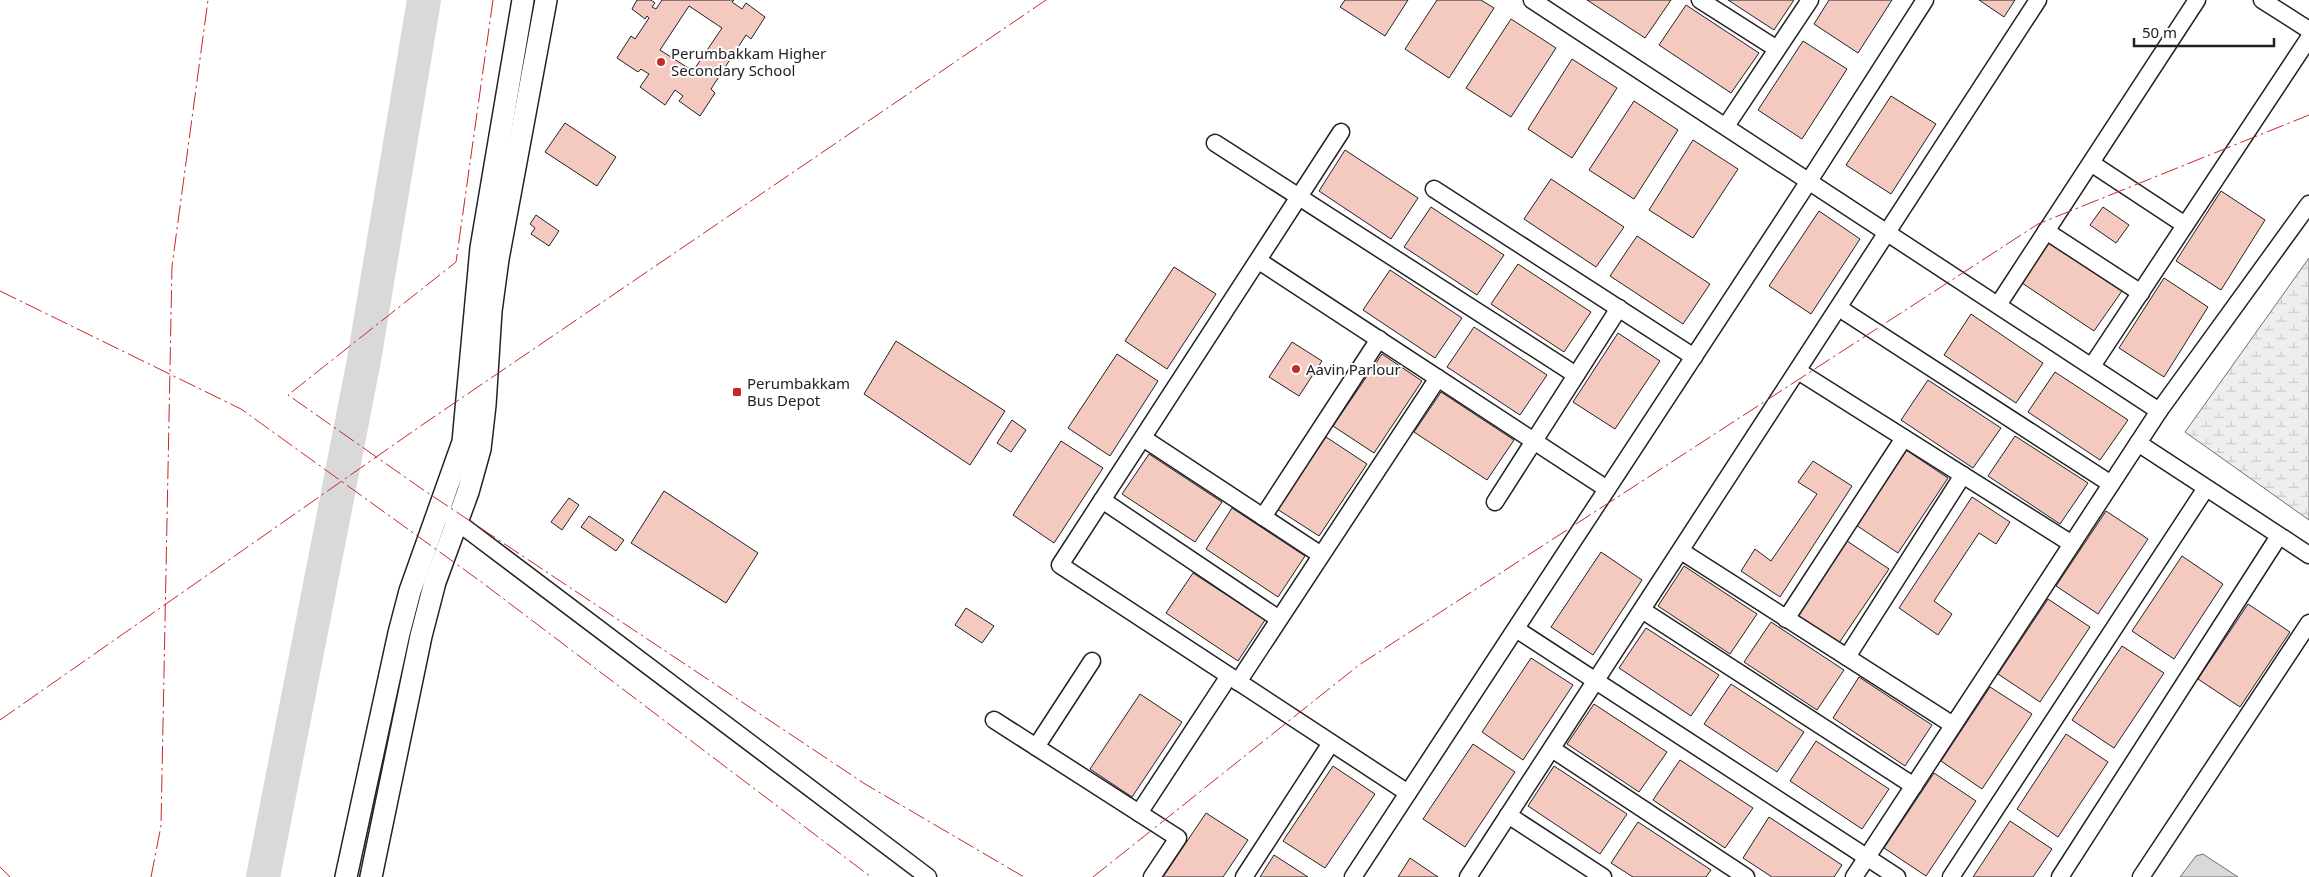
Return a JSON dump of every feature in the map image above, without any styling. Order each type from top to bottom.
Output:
[{"type":"street","points":[[346,877],[399,634],[422,553],[440,509],[463,442],[481,248],[523,0]]},
{"type":"street","points":[[371,877],[421,636],[435,582],[468,492],[480,449],[491,311],[498,259],[546,0]]},
{"type":"street","points":[[1532,0],[2159,411]]},
{"type":"street","points":[[1700,0],[1777,49]]},
{"type":"street","points":[[1726,126],[1810,0]]},
{"type":"street","points":[[1353,877],[1810,181],[1925,0]]},
{"type":"street","points":[[1468,877],[2038,0]]},
{"type":"street","points":[[1998,305],[2197,0]]},
{"type":"street","points":[[2262,0],[2309,30]]},
{"type":"street","points":[[2092,366],[2309,38]]},
{"type":"street","points":[[1341,132],[1060,565],[1408,793]]},
{"type":"street","points":[[1216,143],[1576,375]]},
{"type":"street","points":[[2091,163],[2186,225]]},
{"type":"street","points":[[1434,189],[1694,357]]},
{"type":"street","points":[[1854,877],[2159,411],[2309,204]]},
{"type":"street","points":[[2046,231],[2141,293]]},
{"type":"street","points":[[1258,260],[1607,489]]},
{"type":"street","points":[[1495,502],[1619,308]]},
{"type":"street","points":[[1839,308],[2111,484]]},
{"type":"street","points":[[1263,517],[1379,340]]},
{"type":"street","points":[[1798,372],[2072,544]]},
{"type":"street","points":[[1139,813],[1233,679],[1280,619],[1438,378]]},
{"type":"street","points":[[1143,438],[1321,555]]},
{"type":"street","points":[[1786,619],[1904,438]]},
{"type":"street","points":[[2138,443],[2309,555]]},
{"type":"street","points":[[1846,657],[1963,475]]},
{"type":"street","points":[[1951,877],[2206,488]]},
{"type":"street","points":[[1102,500],[1280,619]]},
{"type":"street","points":[[440,509],[928,877]]},
{"type":"street","points":[[2060,877],[2280,536]]},
{"type":"street","points":[[1681,552],[1953,725]]},
{"type":"street","points":[[1642,610],[1914,786]]},
{"type":"street","points":[[2141,877],[2308,626]]},
{"type":"street","points":[[1516,629],[1897,877]]},
{"type":"street","points":[[1036,747],[1092,661]]},
{"type":"street","points":[[994,720],[1178,838],[1152,877]]},
{"type":"street","points":[[1244,877],[1331,743]]},
{"type":"street","points":[[1552,749],[1746,877]]},
{"type":"street","points":[[1508,815],[1603,877]]},
{"type":"green space","points":[[2309,258],[2309,520],[2185,432]]},
{"type":"shaded area","points":[[2203,854],[2238,877],[2180,877],[2196,856]]},
{"type":"building","points":[[637,0],[651,0],[655,3],[652,7],[656,9],[662,0],[734,0],[732,2],[742,9],[746,3],[765,17],[751,39],[746,35],[711,89],[715,93],[700,116],[679,101],[683,96],[675,90],[665,105],[640,87],[649,74],[641,69],[638,72],[617,58],[631,36],[635,39],[649,18],[647,16],[645,19],[632,9]],"holes":[[[689,6],[722,28],[693,71],[660,50]]]},
{"type":"building","points":[[1345,0],[1408,0],[1385,36],[1340,7]]},
{"type":"building","points":[[1437,0],[1481,0],[1494,8],[1449,78],[1405,49]]},
{"type":"building","points":[[1587,0],[1671,0],[1645,38]]},
{"type":"building","points":[[1728,0],[1794,0],[1774,30]]},
{"type":"building","points":[[1829,0],[1892,0],[1858,53],[1814,24]]},
{"type":"building","points":[[1979,0],[2015,0],[2004,17]]},
{"type":"building","points":[[1686,5],[1759,53],[1731,93],[1659,45]]},
{"type":"building","points":[[1511,19],[1556,48],[1511,117],[1466,88]]},
{"type":"building","points":[[1803,41],[1847,69],[1802,139],[1758,110]]},
{"type":"building","points":[[1572,59],[1617,88],[1572,158],[1528,129]]},
{"type":"building","points":[[1891,96],[1936,124],[1891,194],[1846,165]]},
{"type":"building","points":[[1634,101],[1678,130],[1634,199],[1589,170]]},
{"type":"building","points":[[565,123],[616,157],[597,186],[545,152]]},
{"type":"building","points":[[1693,140],[1738,169],[1693,238],[1649,210]]},
{"type":"building","points":[[1345,150],[1418,198],[1391,239],[1319,191]]},
{"type":"building","points":[[1551,179],[1624,227],[1596,267],[1524,219]]},
{"type":"building","points":[[2221,191],[2265,220],[2221,290],[2176,261]]},
{"type":"building","points":[[1431,207],[1504,255],[1477,295],[1404,247]]},
{"type":"building","points":[[2103,207],[2129,225],[2116,243],[2090,225]]},
{"type":"building","points":[[1819,211],[1860,239],[1811,314],[1769,286]]},
{"type":"building","points":[[536,215],[559,231],[549,246],[531,234],[535,228],[530,224]]},
{"type":"building","points":[[1637,236],[1710,284],[1683,324],[1610,276]]},
{"type":"building","points":[[2049,243],[2122,291],[2094,331],[2022,283]]},
{"type":"building","points":[[1518,264],[1591,312],[1564,352],[1491,304]]},
{"type":"building","points":[[1174,267],[1216,294],[1167,369],[1125,341]]},
{"type":"building","points":[[1390,270],[1462,318],[1435,358],[1363,310]]},
{"type":"building","points":[[2164,278],[2208,307],[2164,377],[2119,348]]},
{"type":"building","points":[[1971,314],[2043,363],[2016,403],[1944,355]]},
{"type":"building","points":[[1474,327],[1547,375],[1520,415],[1447,367]]},
{"type":"building","points":[[1618,333],[1660,361],[1615,429],[1573,402]]},
{"type":"building","points":[[896,341],[1005,411],[970,465],[864,394]]},
{"type":"building","name":"Aavin Parlour","points":[[1292,342],[1322,361],[1299,396],[1269,377]]},
{"type":"building","points":[[1117,354],[1158,381],[1110,456],[1068,428]]},
{"type":"building","points":[[1382,354],[1422,381],[1374,453],[1333,426]]},
{"type":"building","points":[[2055,372],[2128,420],[2100,460],[2028,412]]},
{"type":"building","points":[[1928,380],[2001,428],[1973,468],[1901,420]]},
{"type":"building","points":[[1441,392],[1514,440],[1487,480],[1414,432]]},
{"type":"building","points":[[1012,420],[1026,430],[1011,452],[997,443]]},
{"type":"building","points":[[2015,436],[2088,483],[2060,524],[1988,476]]},
{"type":"building","points":[[1326,437],[1367,464],[1319,536],[1277,509]]},
{"type":"building","points":[[1061,441],[1103,468],[1054,543],[1013,515]]},
{"type":"building","points":[[1906,450],[1948,478],[1898,553],[1856,525]]},
{"type":"building","points":[[1149,454],[1222,502],[1195,542],[1122,494]]},
{"type":"building","points":[[1813,461],[1852,486],[1780,597],[1741,571],[1755,549],[1771,561],[1817,494],[1798,482]]},
{"type":"building","points":[[664,491],[758,553],[726,603],[631,543]]},
{"type":"building","points":[[1972,497],[2010,522],[1996,544],[1979,533],[1934,601],[1952,614],[1938,635],[1899,608]]},
{"type":"building","points":[[569,498],[579,505],[562,530],[551,522]]},
{"type":"building","points":[[1232,508],[1305,556],[1278,597],[1206,549]]},
{"type":"building","points":[[2106,511],[2148,539],[2098,614],[2056,586]]},
{"type":"building","points":[[589,516],[624,540],[616,551],[581,527]]},
{"type":"building","points":[[1847,541],[1889,569],[1839,643],[1798,616]]},
{"type":"building","points":[[1601,552],[1642,580],[1593,655],[1551,627]]},
{"type":"building","points":[[2182,556],[2223,584],[2174,659],[2132,631]]},
{"type":"building","points":[[1684,566],[1757,614],[1730,654],[1658,606]]},
{"type":"building","points":[[1193,573],[1265,620],[1238,661],[1166,613]]},
{"type":"building","points":[[2048,599],[2090,627],[2040,702],[1998,674]]},
{"type":"building","points":[[2248,604],[2290,632],[2240,707],[2198,679]]},
{"type":"building","points":[[966,608],[994,626],[982,643],[955,625]]},
{"type":"building","points":[[1771,622],[1844,670],[1817,710],[1744,662]]},
{"type":"building","points":[[1646,628],[1719,675],[1691,716],[1619,668]]},
{"type":"building","points":[[2122,646],[2164,673],[2114,748],[2072,720]]},
{"type":"building","points":[[1531,658],[1573,685],[1523,760],[1482,732]]},
{"type":"building","points":[[1859,677],[1932,725],[1905,766],[1833,718]]},
{"type":"building","points":[[1731,684],[1804,732],[1777,772],[1704,724]]},
{"type":"building","points":[[1990,687],[2032,714],[1982,789],[1941,761]]},
{"type":"building","points":[[1140,694],[1182,722],[1132,797],[1090,769]]},
{"type":"building","points":[[1594,704],[1667,752],[1639,792],[1567,744]]},
{"type":"building","points":[[2066,734],[2108,762],[2058,837],[2017,809]]},
{"type":"building","points":[[1816,741],[1889,789],[1862,829],[1790,781]]},
{"type":"building","points":[[1473,744],[1515,772],[1465,847],[1423,819]]},
{"type":"building","points":[[1680,760],[1753,808],[1725,848],[1653,800]]},
{"type":"building","points":[[1333,766],[1375,794],[1325,868],[1283,841]]},
{"type":"building","points":[[1554,766],[1627,814],[1600,854],[1528,806]]},
{"type":"building","points":[[1934,773],[1976,801],[1926,876],[1884,848]]},
{"type":"building","points":[[1206,813],[1248,840],[1223,877],[1163,877]]},
{"type":"building","points":[[1769,817],[1842,865],[1834,877],[1772,877],[1743,858]]},
{"type":"building","points":[[2010,821],[2052,849],[2033,877],[1973,877]]},
{"type":"building","points":[[1638,822],[1711,870],[1706,877],[1633,877],[1611,863]]},
{"type":"building","points":[[1274,855],[1308,877],[1260,877]]},
{"type":"building","points":[[1410,858],[1438,877],[1398,877]]},
{"type":"waterway","points":[[263,877],[364,360],[424,0]]},
{"type":"power","points":[[151,877],[161,826],[172,266],[208,0]]},
{"type":"power","points":[[493,0],[456,262],[288,395],[422,489],[865,784],[1024,877]]},
{"type":"power","points":[[0,720],[422,425],[1046,0]]},
{"type":"power","points":[[1093,877],[1359,665],[2038,224],[2309,115]]},
{"type":"power","points":[[0,291],[241,409],[480,581],[871,877]]},
{"type":"power","points":[[0,867],[10,877]]},
{"type":"place","name":"Perumbakkam Higher Secondary School","points":[[661,62]]},
{"type":"place","name":"Aavin Parlour","points":[[1296,369]]},
{"type":"place","name":"Perumbakkam Bus Depot","points":[[737,392]]}]
